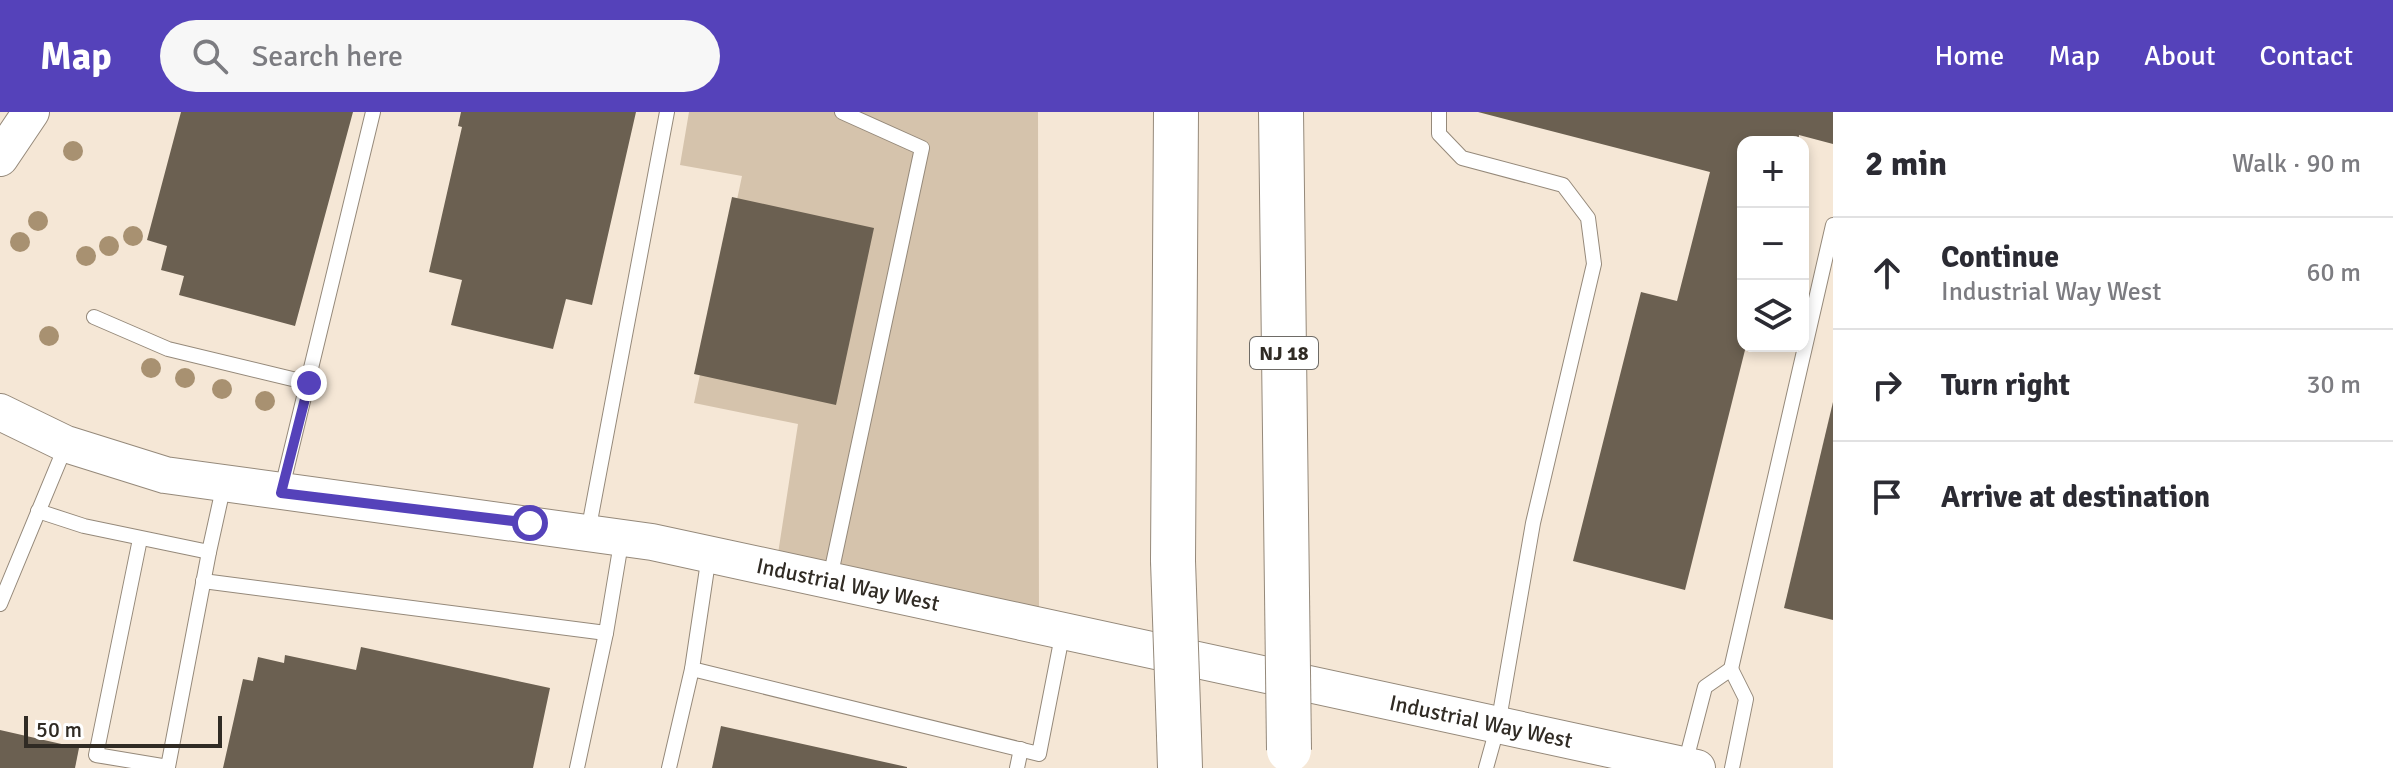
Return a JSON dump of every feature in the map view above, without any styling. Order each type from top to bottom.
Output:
[{"type":"highway","points":[[1149,112],[1174,482]]},
{"type":"highway","points":[[1176,112],[1173,561],[1180,752]]},
{"type":"highway","name":"NJ 18","points":[[1281,112],[1289,759]]},
{"type":"street","points":[[0,158],[31,112]]},
{"type":"street","name":"Industrial Way West","points":[[0,412],[66,444],[165,475],[605,535],[709,554],[1680,766]]},
{"type":"lane","points":[[281,493],[373,112]]},
{"type":"lane","points":[[577,768],[606,633],[605,535],[667,112]]},
{"type":"lane","points":[[830,580],[922,148],[842,112]]},
{"type":"lane","points":[[1439,112],[1439,134],[1462,158],[1563,185],[1588,218],[1594,264],[1533,523],[1498,725],[1486,768]]},
{"type":"lane","points":[[1732,768],[1746,699],[1731,669],[1833,225]]},
{"type":"lane","points":[[94,317],[168,349],[309,383]]},
{"type":"lane","points":[[1,595],[66,444]]},
{"type":"lane","points":[[140,539],[96,755],[168,767],[224,484]]},
{"type":"lane","points":[[38,511],[140,539],[209,552]]},
{"type":"lane","points":[[669,768],[692,669],[709,554]]},
{"type":"lane","points":[[203,581],[606,633]]},
{"type":"lane","points":[[692,669],[1039,754],[1063,631]]},
{"type":"lane","points":[[1680,766],[1705,687],[1731,669]]},
{"type":"lane","points":[[1017,768],[1021,749]]},
{"type":"shaded area","points":[[689,112],[1038,112],[1039,623],[775,573],[798,424],[694,403],[742,176],[680,165]]},
{"type":"building","points":[[181,112],[353,112],[295,326],[179,295],[184,276],[161,270],[167,246],[147,240]]},
{"type":"building","points":[[461,112],[636,112],[592,305],[566,299],[553,349],[451,325],[462,280],[429,272],[462,127],[458,126]]},
{"type":"building","points":[[1478,112],[1833,112],[1833,144],[1799,135],[1737,136],[1737,352],[1744,352],[1685,590],[1573,561],[1641,292],[1677,301],[1710,172]]},
{"type":"building","points":[[732,197],[874,228],[836,405],[694,374]]},
{"type":"building","points":[[1833,402],[1833,620],[1784,608]]},
{"type":"building","points":[[361,647],[550,688],[533,768],[223,768],[243,679],[253,681],[258,657],[284,663],[285,655],[356,670]]},
{"type":"building","points":[[721,726],[907,767],[907,768],[712,768]]},
{"type":"building","points":[[0,730],[79,748],[75,768],[0,768]]},
{"type":"route","points":[[309,383],[281,493],[530,523]]}]
